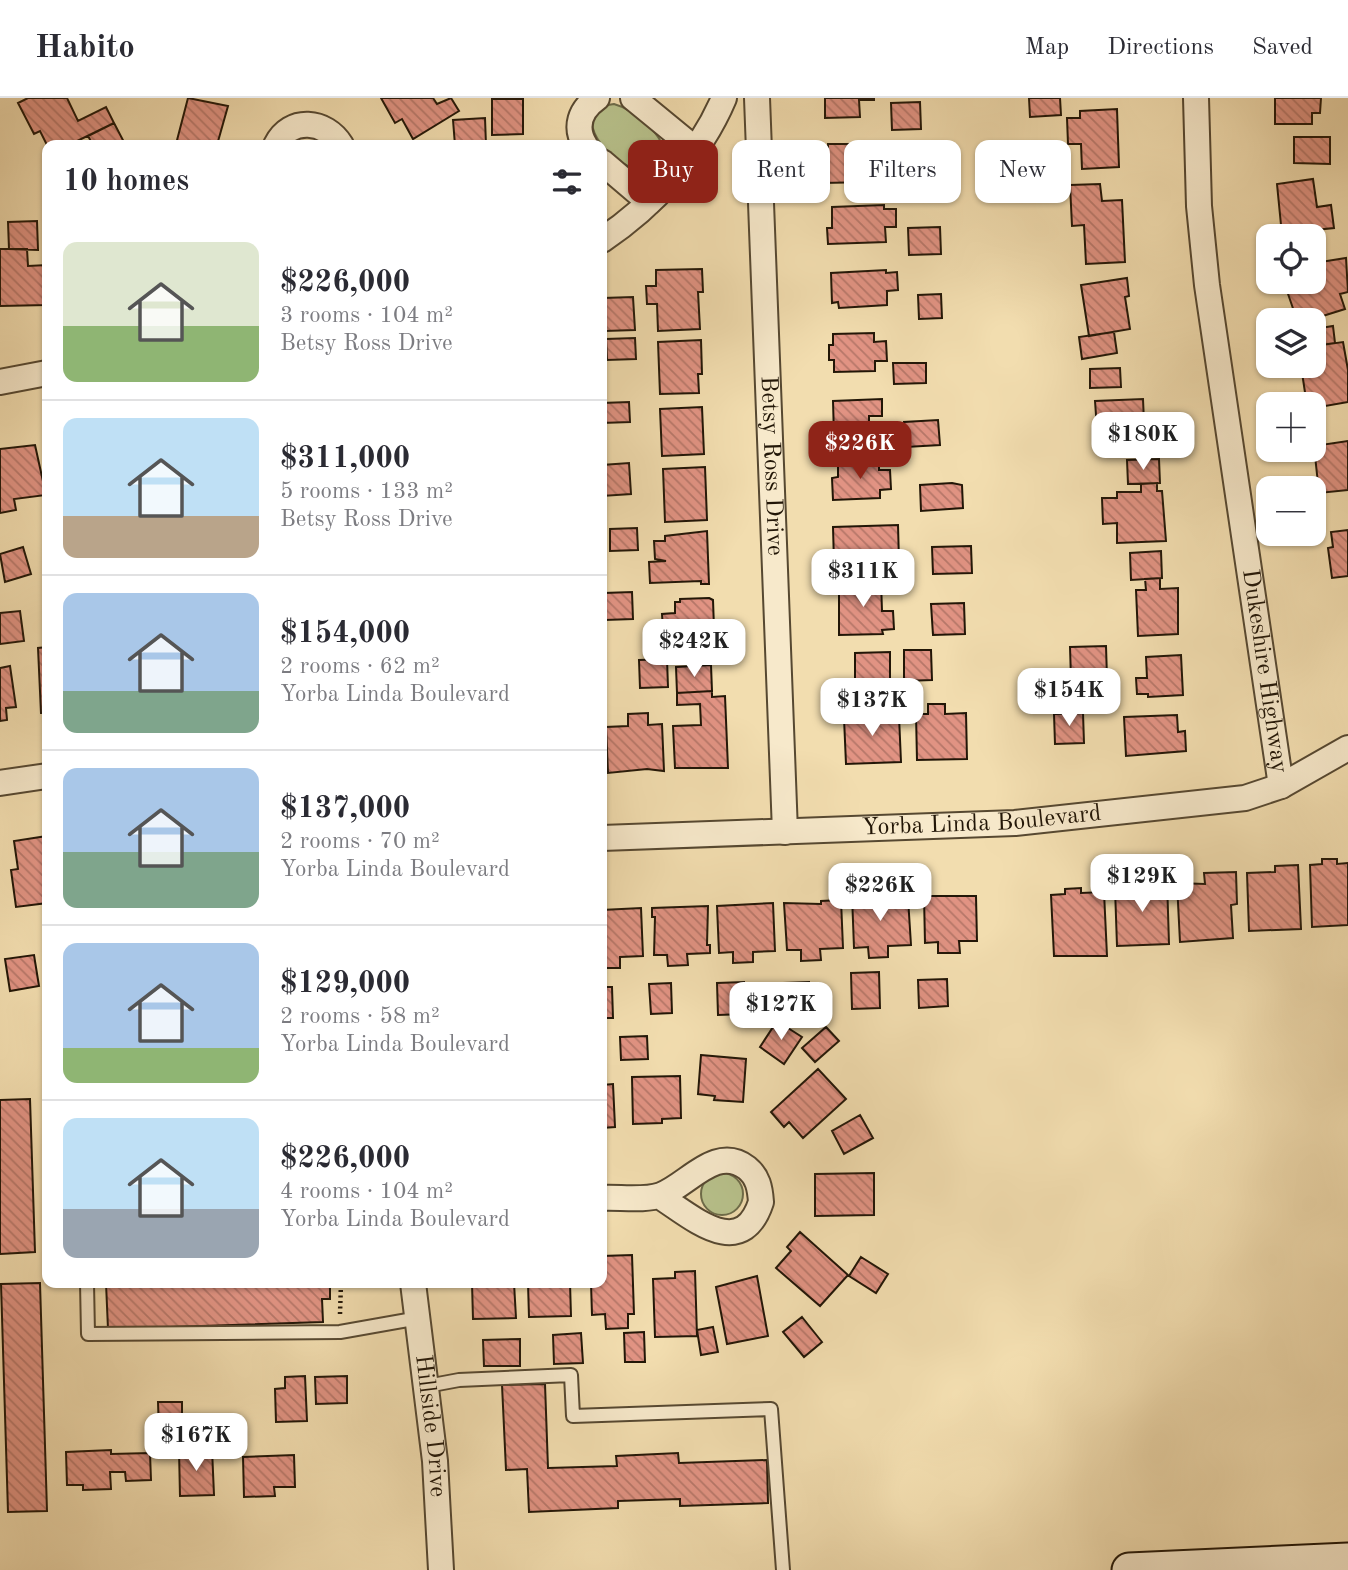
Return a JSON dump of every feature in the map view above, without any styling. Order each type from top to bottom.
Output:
[{"type":"main road","points":[[1129,1570],[1348,1560]]},
{"type":"street","points":[[584,140],[579,122],[586,105],[597,98]]},
{"type":"street","points":[[633,98],[684,140]]},
{"type":"street","points":[[700,140],[724,98]]},
{"type":"street","name":"Betsy Ross Drive","points":[[757,98],[785,832]]},
{"type":"street","name":"Dukeshire Highway","points":[[1196,98],[1199,206],[1207,285],[1281,786]]},
{"type":"street","points":[[280,140],[288,130],[311,124],[333,134],[337,140]]},
{"type":"street","points":[[607,166],[628,184]]},
{"type":"street","points":[[607,236],[648,203]]},
{"type":"street","points":[[0,382],[42,374]]},
{"type":"street","name":"Yorba Linda Boulevard","points":[[607,838],[1015,823],[1245,798],[1281,786],[1348,748]]},
{"type":"street","points":[[0,783],[42,777]]},
{"type":"street","points":[[607,1198],[659,1196]]},
{"type":"street","name":"Hillside Drive","points":[[414,1288],[427,1386],[441,1570]]},
{"type":"lane","points":[[87,1288],[88,1334],[340,1332],[419,1318]]},
{"type":"lane","points":[[427,1386],[459,1380],[571,1375],[573,1416],[771,1409],[783,1570]]},
{"type":"path","points":[[340,1332],[341,1288]]},
{"type":"green space","points":[[614,104],[637,116],[660,140],[628,140],[627,166],[607,150],[607,140],[599,140],[594,132],[593,119],[599,109]]},
{"type":"green space","points":[[722,1173],[737,1179],[743,1194],[737,1209],[722,1215],[707,1209],[701,1194],[707,1179]]},
{"type":"building","points":[[28,98],[67,98],[78,121],[106,107],[114,123],[79,140],[44,140],[40,131],[34,134],[18,103]]},
{"type":"building","points":[[188,98],[228,106],[218,140],[177,140]]},
{"type":"building","points":[[381,98],[433,98],[437,104],[451,98],[459,111],[413,139],[402,119],[395,123]]},
{"type":"building","points":[[825,98],[874,100],[859,100],[860,117],[825,118]]},
{"type":"building","points":[[1029,98],[1060,98],[1061,115],[1030,117]]},
{"type":"building","points":[[1275,98],[1321,98],[1320,113],[1312,113],[1312,124],[1275,124]]},
{"type":"building","points":[[492,99],[523,99],[523,134],[492,135]]},
{"type":"building","points":[[920,102],[921,129],[892,130],[891,103]]},
{"type":"building","points":[[1117,109],[1119,167],[1082,169],[1081,144],[1071,144],[1071,140],[1068,140],[1067,118],[1080,118],[1080,111]]},
{"type":"building","points":[[485,118],[486,140],[455,140],[453,120]]},
{"type":"building","points":[[114,123],[123,140],[90,140],[88,136]]},
{"type":"building","points":[[1294,137],[1330,137],[1330,164],[1294,163]]},
{"type":"building","points":[[830,144],[844,144],[844,183],[830,183]]},
{"type":"building","points":[[1313,179],[1317,207],[1331,205],[1334,228],[1326,229],[1326,224],[1281,224],[1277,184]]},
{"type":"building","points":[[1100,184],[1102,201],[1122,200],[1125,262],[1086,264],[1084,225],[1072,226],[1071,185]]},
{"type":"building","points":[[884,205],[884,209],[896,209],[896,227],[885,227],[886,242],[828,244],[827,228],[832,228],[832,207]]},
{"type":"building","points":[[37,221],[38,250],[9,249],[8,222]]},
{"type":"building","points":[[940,227],[941,254],[909,255],[908,228]]},
{"type":"building","points":[[0,249],[27,249],[28,266],[42,265],[42,305],[0,306]]},
{"type":"building","points":[[1346,258],[1348,292],[1340,294],[1345,309],[1326,315],[1326,308],[1293,308],[1288,294],[1326,294],[1326,261]]},
{"type":"building","points":[[702,269],[703,292],[698,292],[700,329],[658,331],[657,304],[647,304],[646,286],[656,286],[656,270]]},
{"type":"building","points":[[886,270],[886,273],[897,272],[898,290],[887,291],[887,305],[839,308],[838,302],[832,303],[831,273]]},
{"type":"building","points":[[1127,278],[1129,296],[1125,297],[1130,329],[1089,336],[1081,285]]},
{"type":"building","points":[[941,294],[942,318],[919,319],[918,295]]},
{"type":"building","points":[[633,297],[635,330],[607,331],[607,298]]},
{"type":"building","points":[[1333,326],[1335,343],[1326,344],[1326,327]]},
{"type":"building","points":[[1114,332],[1117,353],[1082,359],[1079,337]]},
{"type":"building","points":[[874,333],[874,342],[886,341],[887,361],[875,361],[875,371],[834,372],[834,360],[829,360],[829,345],[833,345],[833,334]]},
{"type":"building","points":[[635,338],[636,359],[607,360],[607,339]]},
{"type":"building","points":[[701,340],[702,374],[698,374],[699,393],[660,394],[658,342]]},
{"type":"building","points":[[1343,342],[1348,370],[1348,402],[1326,406],[1326,392],[1305,392],[1303,378],[1326,378],[1326,344]]},
{"type":"building","points":[[893,363],[926,363],[926,383],[894,384]]},
{"type":"building","points":[[1120,368],[1121,387],[1090,388],[1090,369]]},
{"type":"building","points":[[882,399],[882,416],[869,416],[869,434],[834,436],[833,401]]},
{"type":"building","points":[[1143,399],[1145,445],[1110,447],[1109,429],[1097,429],[1095,401]]},
{"type":"building","points":[[629,402],[630,422],[607,423],[607,403]]},
{"type":"building","points":[[702,407],[704,454],[662,456],[660,409]]},
{"type":"building","points":[[938,420],[940,445],[906,447],[904,422]]},
{"type":"building","points":[[1348,441],[1348,490],[1326,492],[1326,476],[1317,476],[1316,462],[1326,462],[1326,444]]},
{"type":"building","points":[[35,445],[42,477],[42,496],[14,499],[16,510],[0,513],[0,449]]},
{"type":"building","points":[[1159,459],[1160,483],[1128,484],[1127,460]]},
{"type":"building","points":[[879,460],[879,470],[890,470],[891,489],[880,490],[880,498],[833,500],[832,478],[838,477],[838,462]]},
{"type":"building","points":[[629,463],[631,494],[607,496],[607,465]]},
{"type":"building","points":[[705,467],[707,520],[665,522],[663,469]]},
{"type":"building","points":[[1157,483],[1157,491],[1162,491],[1166,541],[1117,543],[1117,523],[1103,524],[1102,498],[1117,498],[1117,492],[1141,492],[1141,484]]},
{"type":"building","points":[[920,485],[962,485],[963,508],[921,511]]},
{"type":"building","points":[[898,525],[899,561],[834,563],[833,527]]},
{"type":"building","points":[[637,528],[638,550],[610,551],[610,529]]},
{"type":"building","points":[[1348,530],[1348,576],[1332,578],[1328,548],[1333,547],[1331,532]]},
{"type":"building","points":[[707,531],[709,584],[701,584],[701,581],[650,583],[649,562],[666,561],[655,559],[654,541],[665,541],[665,536]]},
{"type":"building","points":[[971,546],[972,573],[933,574],[932,547]]},
{"type":"building","points":[[23,547],[31,574],[5,582],[0,554]]},
{"type":"building","points":[[1161,551],[1162,578],[1131,580],[1130,553]]},
{"type":"building","points":[[1160,578],[1160,589],[1178,588],[1178,634],[1138,636],[1136,590],[1146,590],[1145,579]]},
{"type":"building","points":[[881,581],[882,611],[893,611],[894,629],[882,630],[883,634],[839,635],[839,583]]},
{"type":"building","points":[[632,592],[633,619],[607,620],[607,593]]},
{"type":"building","points":[[680,599],[713,600],[712,643],[677,645],[676,629],[663,630],[662,614],[675,613],[675,602],[680,602]]},
{"type":"building","points":[[964,603],[965,634],[933,635],[931,604]]},
{"type":"building","points":[[20,611],[24,641],[0,644],[0,613]]},
{"type":"building","points":[[1106,646],[1107,678],[1071,679],[1070,647]]},
{"type":"building","points":[[38,648],[42,648],[42,713],[41,713]]},
{"type":"building","points":[[904,650],[931,650],[932,680],[904,681]]},
{"type":"building","points":[[890,652],[890,683],[855,684],[855,653]]},
{"type":"building","points":[[1181,655],[1183,695],[1148,697],[1148,694],[1137,694],[1136,678],[1147,678],[1146,657]]},
{"type":"building","points":[[667,659],[668,687],[640,688],[639,660]]},
{"type":"building","points":[[711,665],[712,691],[677,693],[676,667]]},
{"type":"building","points":[[10,666],[16,707],[6,708],[7,720],[0,721],[0,668]]},
{"type":"building","points":[[712,691],[712,697],[725,696],[728,768],[675,768],[673,726],[701,725],[700,704],[677,705],[677,693]]},
{"type":"building","points":[[928,704],[945,704],[945,714],[966,713],[967,759],[917,760],[916,714],[928,714]]},
{"type":"building","points":[[876,706],[876,717],[899,716],[901,762],[846,764],[844,718],[859,718],[859,707]]},
{"type":"building","points":[[648,713],[648,725],[662,724],[664,771],[647,769],[608,773],[607,727],[628,726],[628,714]]},
{"type":"building","points":[[1083,713],[1084,743],[1055,744],[1054,714]]},
{"type":"building","points":[[1177,715],[1178,732],[1185,731],[1186,751],[1126,756],[1124,717]]},
{"type":"building","points":[[42,837],[42,904],[16,907],[11,870],[18,869],[14,841]]},
{"type":"building","points":[[1322,859],[1337,859],[1337,864],[1348,863],[1348,925],[1312,927],[1310,865],[1322,864]]},
{"type":"building","points":[[1298,865],[1301,929],[1249,931],[1247,873],[1275,872],[1275,866]]},
{"type":"building","points":[[1236,872],[1237,904],[1231,905],[1233,938],[1180,942],[1177,883],[1205,884],[1204,873]]},
{"type":"building","points":[[1167,880],[1169,944],[1117,946],[1115,888]]},
{"type":"building","points":[[1081,888],[1081,893],[1104,892],[1107,956],[1054,956],[1051,895],[1065,894],[1065,889]]},
{"type":"building","points":[[884,893],[884,900],[908,898],[911,945],[888,946],[888,957],[869,958],[868,947],[854,948],[852,895]]},
{"type":"building","points":[[924,896],[976,896],[977,941],[959,941],[960,953],[938,953],[938,942],[925,943]]},
{"type":"building","points":[[841,900],[843,948],[820,949],[821,960],[801,961],[801,950],[787,950],[784,903],[821,904],[821,901]]},
{"type":"building","points":[[773,903],[775,951],[753,952],[753,962],[733,963],[733,952],[719,953],[717,906]]},
{"type":"building","points":[[708,906],[707,945],[710,945],[710,953],[687,954],[688,965],[668,966],[667,955],[654,955],[655,917],[652,917],[652,908]]},
{"type":"building","points":[[641,908],[643,956],[620,957],[620,968],[607,968],[607,910]]},
{"type":"building","points":[[34,955],[39,986],[10,991],[5,959]]},
{"type":"building","points":[[879,972],[880,1008],[852,1009],[851,973]]},
{"type":"building","points":[[947,979],[948,1006],[919,1008],[918,980]]},
{"type":"building","points":[[744,982],[745,1014],[718,1015],[717,983]]},
{"type":"building","points":[[809,982],[810,1012],[785,1013],[784,983]]},
{"type":"building","points":[[671,983],[672,1013],[651,1014],[649,984]]},
{"type":"building","points":[[607,987],[612,987],[613,1018],[607,1018]]},
{"type":"building","points":[[777,1021],[802,1037],[784,1064],[760,1047]]},
{"type":"building","points":[[826,1027],[839,1041],[815,1062],[802,1048]]},
{"type":"building","points":[[647,1036],[648,1059],[621,1060],[620,1037]]},
{"type":"building","points":[[701,1055],[746,1059],[743,1102],[714,1100],[715,1096],[698,1094]]},
{"type":"building","points":[[818,1069],[846,1099],[803,1138],[789,1122],[784,1127],[771,1112]]},
{"type":"building","points":[[680,1076],[681,1118],[662,1119],[662,1123],[633,1124],[632,1077]]},
{"type":"building","points":[[613,1084],[615,1127],[607,1128],[607,1085]]},
{"type":"building","points":[[30,1099],[35,1252],[0,1254],[0,1100]]},
{"type":"building","points":[[860,1115],[873,1138],[844,1154],[832,1131]]},
{"type":"building","points":[[874,1173],[874,1215],[815,1216],[815,1174]]},
{"type":"building","points":[[800,1232],[848,1275],[820,1306],[776,1268],[791,1251],[787,1247]]},
{"type":"building","points":[[632,1255],[634,1314],[628,1314],[628,1328],[606,1329],[605,1314],[592,1315],[591,1288],[607,1288],[607,1256]]},
{"type":"building","points":[[861,1257],[888,1274],[876,1293],[849,1276]]},
{"type":"building","points":[[695,1271],[697,1336],[655,1337],[653,1279],[675,1278],[675,1272]]},
{"type":"building","points":[[757,1276],[768,1336],[727,1344],[716,1287]]},
{"type":"building","points":[[40,1283],[47,1511],[8,1512],[1,1284]]},
{"type":"building","points":[[106,1288],[330,1288],[330,1299],[322,1299],[323,1322],[108,1329]]},
{"type":"building","points":[[472,1288],[514,1288],[516,1318],[473,1319]]},
{"type":"building","points":[[528,1288],[570,1288],[571,1316],[529,1317]]},
{"type":"building","points":[[802,1317],[822,1342],[804,1357],[783,1332]]},
{"type":"building","points":[[713,1327],[718,1352],[701,1355],[697,1330]]},
{"type":"building","points":[[644,1332],[645,1362],[625,1362],[624,1333]]},
{"type":"building","points":[[581,1333],[583,1363],[554,1364],[553,1335]]},
{"type":"building","points":[[520,1339],[520,1366],[484,1366],[483,1340]]},
{"type":"building","points":[[305,1376],[307,1421],[276,1422],[275,1389],[285,1388],[285,1377]]},
{"type":"building","points":[[347,1376],[347,1403],[316,1404],[315,1377]]},
{"type":"building","points":[[545,1384],[548,1468],[617,1466],[616,1456],[678,1453],[679,1463],[767,1460],[768,1503],[680,1506],[680,1499],[618,1501],[618,1508],[529,1512],[527,1469],[506,1470],[502,1385]]},
{"type":"building","points":[[158,1402],[182,1402],[182,1431],[159,1432]]},
{"type":"building","points":[[212,1449],[214,1495],[180,1496],[179,1450]]},
{"type":"building","points":[[111,1450],[111,1454],[150,1453],[151,1480],[126,1481],[125,1472],[110,1472],[111,1489],[83,1490],[83,1485],[67,1485],[66,1452]]},
{"type":"building","points":[[294,1455],[295,1487],[274,1487],[275,1496],[244,1497],[243,1457]]}]
